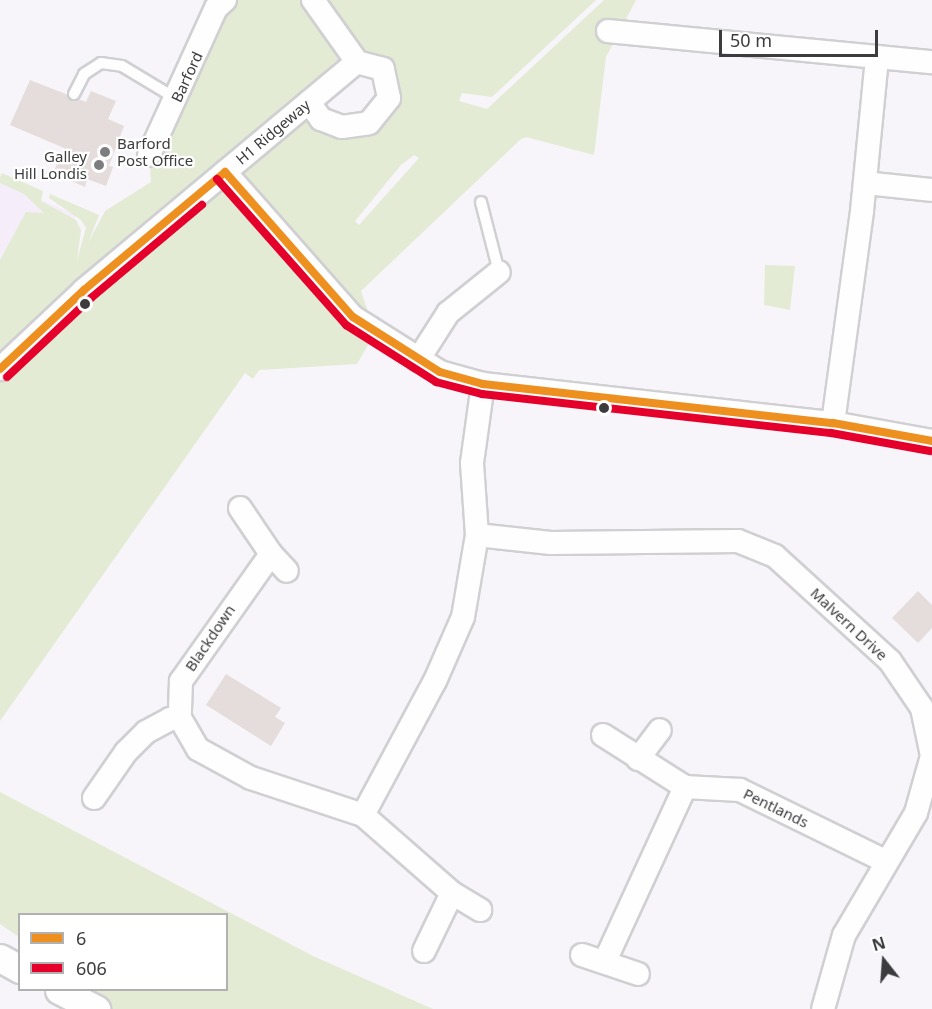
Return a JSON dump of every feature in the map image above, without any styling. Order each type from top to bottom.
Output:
[{"type":"street","points":[[309,102],[321,119],[342,128],[369,123],[389,98],[383,69],[357,62],[313,0]]},
{"type":"street","name":"Barford","points":[[149,155],[177,100],[213,2]]},
{"type":"street","points":[[608,31],[932,62]]},
{"type":"street","points":[[833,423],[865,183],[877,57]]},
{"type":"street","name":"H1 Ridgeway","points":[[0,369],[114,265],[357,62]]},
{"type":"street","points":[[225,172],[353,317],[417,360],[440,372],[483,384],[833,423],[932,441]]},
{"type":"street","points":[[865,183],[932,190]]},
{"type":"street","points":[[417,360],[448,313],[499,272]]},
{"type":"street","points":[[363,815],[435,681],[464,617],[477,535],[472,463],[483,384]]},
{"type":"street","points":[[240,508],[271,554],[287,571]]},
{"type":"street","name":"Malvern Drive","points":[[477,535],[551,543],[738,541],[776,556],[890,661],[922,708],[932,756],[916,813],[885,861],[844,935],[823,1009]]},
{"type":"street","name":"Blackdown","points":[[180,718],[181,681],[271,554]]},
{"type":"street","points":[[94,798],[126,752],[146,732],[170,719],[180,718],[198,749],[251,778],[363,815],[452,893],[480,910]]},
{"type":"street","points":[[638,759],[660,730]]},
{"type":"street","name":"Pentlands","points":[[603,735],[685,787],[740,790],[885,861]]},
{"type":"street","points":[[605,961],[685,787]]},
{"type":"street","points":[[424,951],[452,893]]},
{"type":"street","points":[[582,955],[638,974]]},
{"type":"street","points":[[0,958],[18,968]]},
{"type":"street","points":[[61,991],[96,1009]]},
{"type":"lane","points":[[74,94],[84,74],[101,63],[122,66],[177,100]]},
{"type":"lane","points":[[481,202],[499,272]]},
{"type":"shaded area","points":[[0,182],[83,218],[26,212],[0,260]]},
{"type":"green space","points":[[225,0],[596,0],[492,97],[462,93],[459,101],[487,109],[604,0],[636,0],[606,57],[594,155],[526,137],[521,139],[361,291],[375,333],[357,364],[259,370],[253,379],[245,373],[0,721],[0,260],[26,212],[44,213],[24,194],[0,183],[0,177],[2,173],[43,191],[41,201],[76,220],[81,230],[77,260],[86,228],[81,220],[49,198],[50,194],[99,215],[88,243],[105,211],[151,182],[149,155]],"holes":[[[357,62],[383,69],[389,98],[342,127],[309,102]],[[414,155],[419,158],[359,225],[355,221],[401,165]]]},
{"type":"green space","points":[[765,265],[795,266],[790,310],[764,305]]},
{"type":"green space","points":[[0,792],[313,956],[433,1009],[97,1009],[77,991],[228,991],[228,913],[18,913],[18,936],[0,924]]},
{"type":"building","points":[[30,80],[86,102],[91,91],[116,101],[108,119],[124,126],[109,166],[113,167],[106,186],[87,179],[85,187],[53,173],[64,148],[10,125]]},
{"type":"building","points":[[918,591],[932,605],[932,628],[918,643],[892,618]]},
{"type":"building","points":[[226,674],[281,708],[275,717],[285,723],[271,746],[206,705]]},
{"type":"transit line","name":"6","points":[[225,172],[353,317],[440,372],[483,384],[833,423],[932,441]]},
{"type":"transit line","name":"6","points":[[0,369],[84,290],[225,172]]},
{"type":"transit line","name":"606","points":[[217,179],[346,325],[436,382],[482,394],[831,433],[930,451]]},
{"type":"transit line","name":"606","points":[[7,377],[91,298],[202,205]]},
{"type":"place","name":"Barford Post Office","points":[[105,152]]},
{"type":"place","name":"Galley Hill Londis","points":[[99,165]]}]
